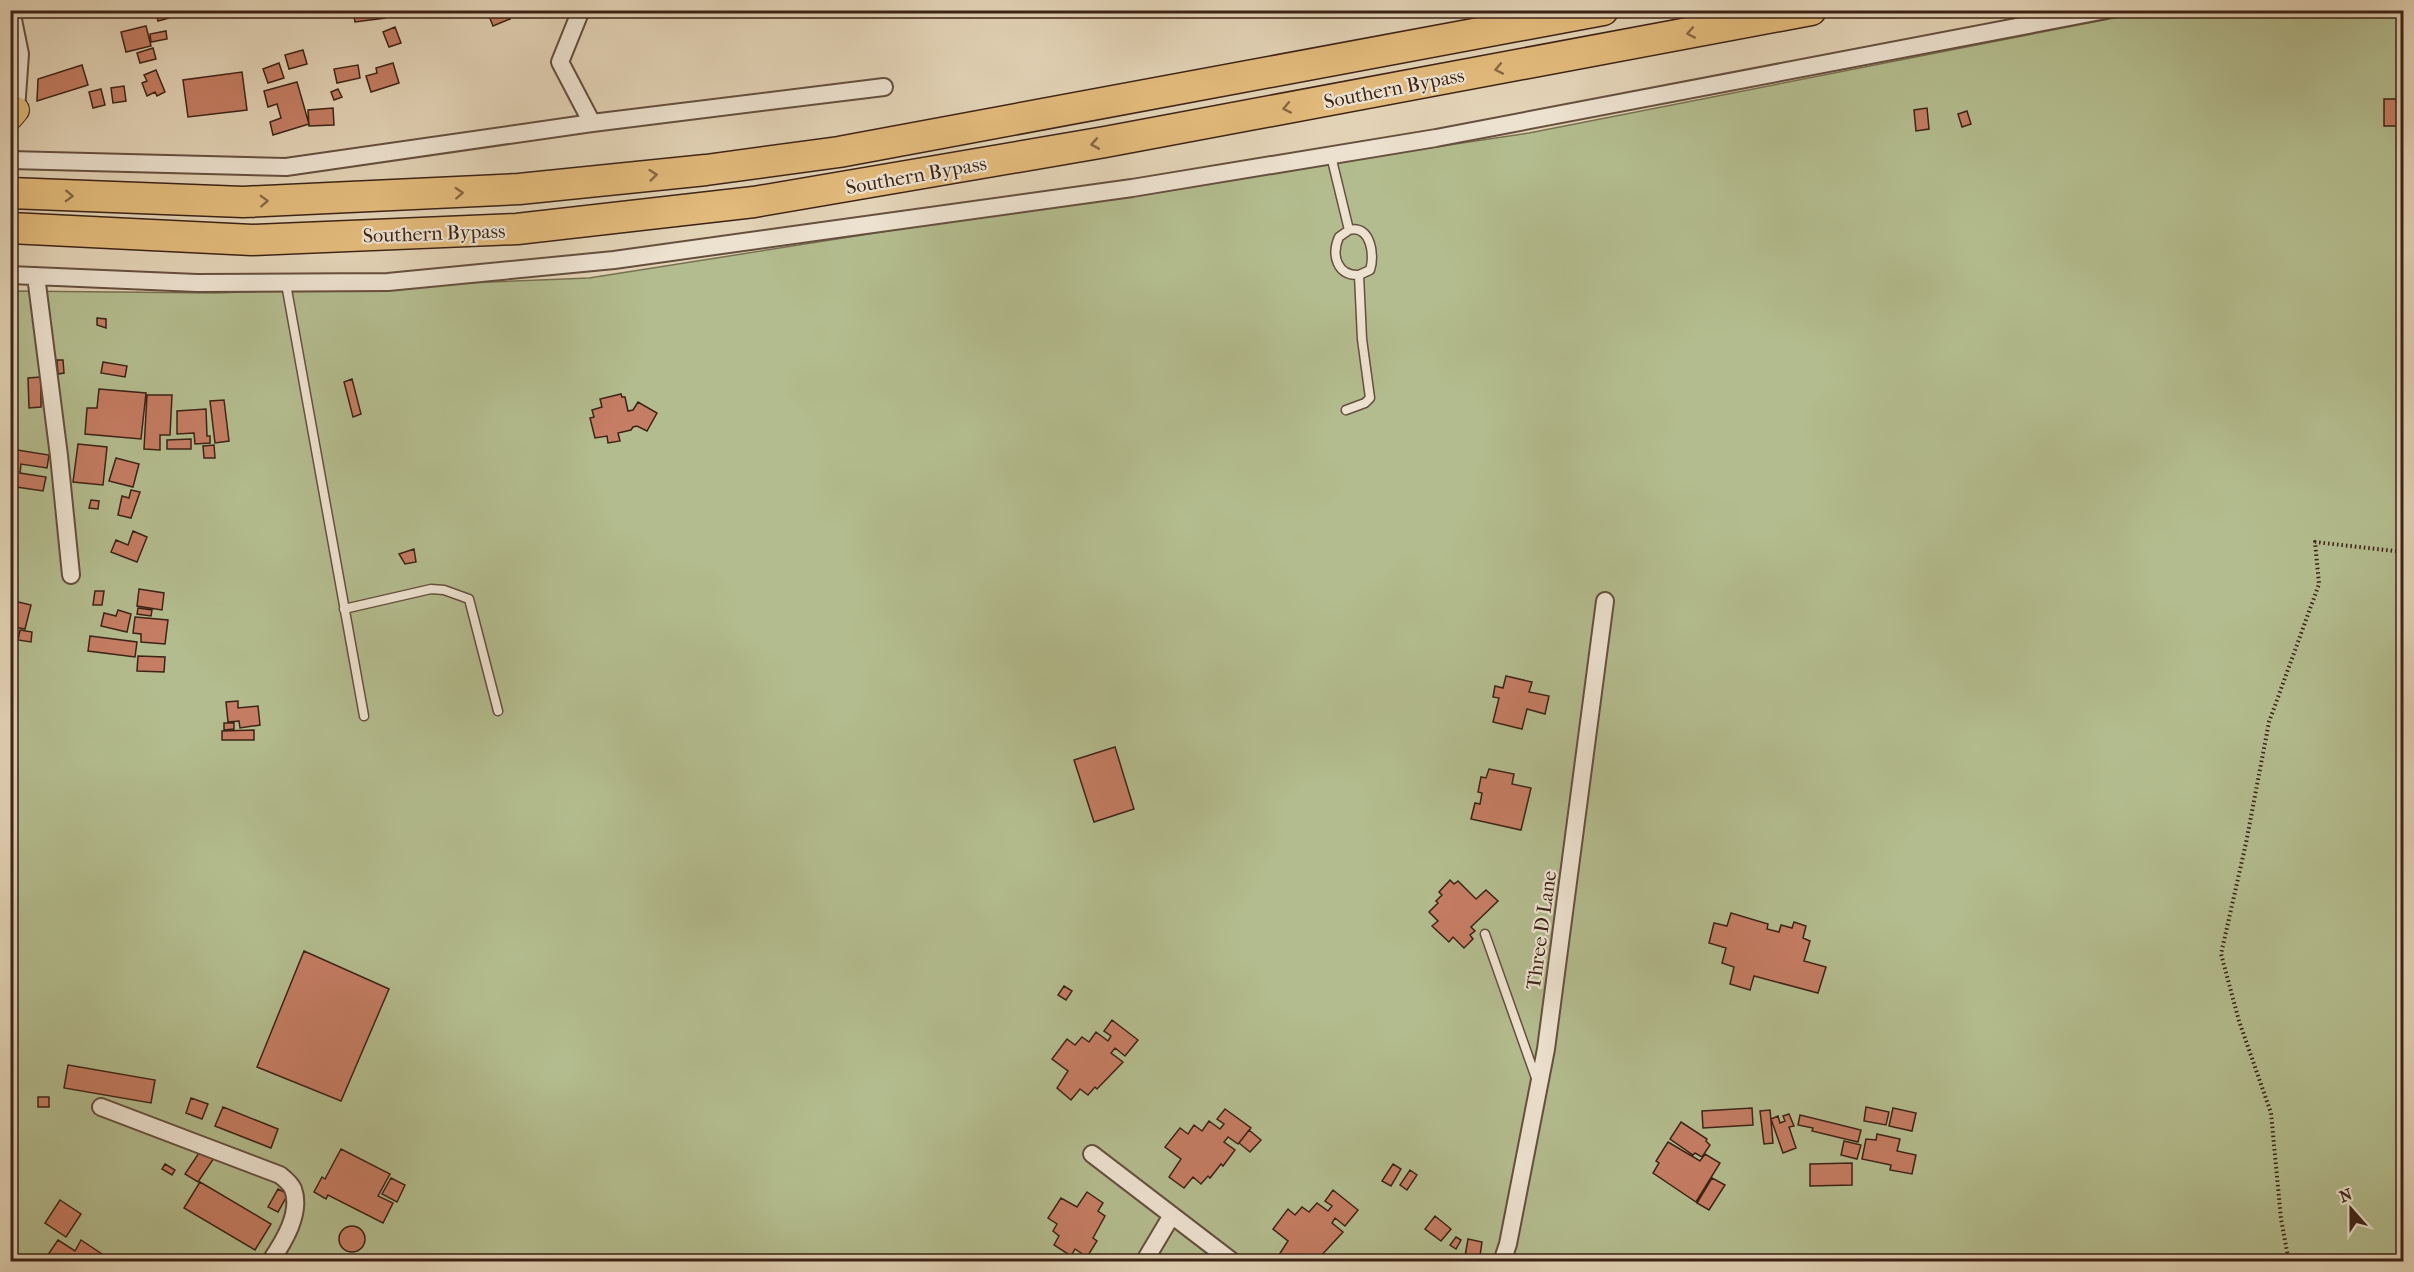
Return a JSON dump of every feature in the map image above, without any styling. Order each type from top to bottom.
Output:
[{"type":"highway","name":"Southern Bypass","points":[[10,193],[243,202],[519,189],[706,170],[839,152],[1603,10]]},
{"type":"highway","name":"Southern Bypass","points":[[10,228],[252,240],[517,229],[754,202],[1105,142],[1810,10]]},
{"type":"street","points":[[11,10],[20,54],[13,114]]},
{"type":"street","points":[[581,10],[560,62],[592,123]]},
{"type":"street","points":[[10,275],[197,283],[388,282],[614,260],[1132,188],[1331,156],[2106,10]]},
{"type":"street","points":[[10,160],[286,167],[592,123],[884,87]]},
{"type":"street","points":[[36,276],[59,456],[71,575]]},
{"type":"street","name":"Three D Lane","points":[[1502,1262],[1508,1244],[1546,1049],[1605,601]]},
{"type":"street","points":[[101,1107],[280,1175],[293,1187],[296,1204],[284,1241],[270,1262]]},
{"type":"street","points":[[1092,1155],[1233,1262]]},
{"type":"street","points":[[1144,1262],[1172,1215]]},
{"type":"lane","points":[[1331,156],[1349,230]]},
{"type":"lane","points":[[1349,230],[1361,231],[1367,237],[1372,250],[1373,261],[1370,270],[1359,275],[1342,271],[1337,262],[1336,244],[1339,237],[1349,230]]},
{"type":"lane","points":[[1346,410],[1365,404],[1370,398],[1362,339],[1359,275]]},
{"type":"lane","points":[[286,284],[364,716]]},
{"type":"lane","points":[[344,609],[430,589],[444,590],[469,599],[498,711]]},
{"type":"lane","points":[[1485,934],[1539,1087]]},
{"type":"path","points":[[2289,1262],[2281,1219],[2271,1113],[2239,1021],[2221,954],[2246,843],[2269,722],[2319,584],[2315,542],[2403,552]]},
{"type":"green space","points":[[2224,10],[2403,11],[2403,1261],[11,1262],[11,291],[217,293],[589,278],[1529,133],[2124,16]]},
{"type":"building","points":[[353,10],[384,10],[385,18],[355,22]]},
{"type":"building","points":[[507,10],[510,19],[493,26],[489,16]]},
{"type":"building","points":[[167,11],[169,18],[158,21],[156,13]]},
{"type":"building","points":[[146,26],[151,46],[126,52],[121,32]]},
{"type":"building","points":[[395,27],[401,43],[389,47],[383,32]]},
{"type":"building","points":[[166,31],[167,39],[151,42],[150,34]]},
{"type":"building","points":[[153,48],[156,59],[140,63],[137,53]]},
{"type":"building","points":[[303,50],[307,64],[289,69],[285,55]]},
{"type":"building","points":[[279,63],[284,78],[268,83],[263,69]]},
{"type":"building","points":[[393,63],[399,83],[371,92],[366,76],[377,73],[376,68]]},
{"type":"building","points":[[82,65],[88,85],[37,101],[38,79]]},
{"type":"building","points":[[358,65],[360,78],[337,83],[334,69]]},
{"type":"building","points":[[156,70],[165,92],[157,96],[155,92],[147,96],[142,83],[147,81],[144,75]]},
{"type":"building","points":[[242,72],[247,110],[188,117],[183,80]]},
{"type":"building","points":[[297,82],[309,124],[273,135],[270,122],[281,118],[277,104],[268,107],[264,91]]},
{"type":"building","points":[[124,86],[126,101],[113,103],[111,88]]},
{"type":"building","points":[[101,89],[105,105],[93,108],[89,92]]},
{"type":"building","points":[[338,89],[342,97],[334,100],[331,92]]},
{"type":"building","points":[[2384,99],[2404,99],[2404,126],[2384,126]]},
{"type":"building","points":[[333,108],[334,125],[309,126],[308,110]]},
{"type":"building","points":[[1927,108],[1929,129],[1916,131],[1914,110]]},
{"type":"building","points":[[1967,111],[1971,124],[1962,127],[1958,114]]},
{"type":"building","points":[[97,318],[106,319],[106,328],[97,325]]},
{"type":"building","points":[[57,360],[63,360],[64,373],[58,374]]},
{"type":"building","points":[[103,362],[127,366],[125,377],[101,373]]},
{"type":"building","points":[[41,377],[41,407],[29,408],[28,378]]},
{"type":"building","points":[[352,379],[361,414],[353,417],[344,382]]},
{"type":"building","points":[[99,389],[146,393],[141,439],[85,434],[87,408],[97,408]]},
{"type":"building","points":[[621,394],[625,397],[628,411],[633,410],[638,402],[657,413],[647,431],[637,426],[633,427],[631,430],[618,433],[620,441],[608,443],[607,436],[595,438],[590,418],[594,417],[592,410],[602,407],[600,399]]},
{"type":"building","points":[[147,395],[172,395],[170,435],[160,435],[160,450],[144,449]]},
{"type":"building","points":[[224,400],[229,441],[215,443],[210,401]]},
{"type":"building","points":[[206,409],[207,436],[210,436],[210,443],[195,444],[194,433],[177,434],[177,411]]},
{"type":"building","points":[[191,439],[191,449],[167,449],[167,440]]},
{"type":"building","points":[[78,444],[107,447],[103,485],[73,482]]},
{"type":"building","points":[[214,445],[215,458],[204,458],[203,446]]},
{"type":"building","points":[[11,449],[49,455],[47,468],[21,464],[20,473],[46,477],[43,491],[10,486]]},
{"type":"building","points":[[116,458],[139,464],[133,487],[109,481]]},
{"type":"building","points":[[131,490],[140,492],[131,518],[118,515],[122,496],[129,498]]},
{"type":"building","points":[[91,500],[99,501],[98,509],[89,508]]},
{"type":"building","points":[[133,531],[147,537],[137,562],[111,552],[116,540],[128,545]]},
{"type":"building","points":[[414,549],[416,562],[405,564],[399,554]]},
{"type":"building","points":[[139,589],[164,593],[162,610],[137,606]]},
{"type":"building","points":[[95,591],[104,591],[102,605],[93,605]]},
{"type":"building","points":[[10,600],[31,605],[25,629],[10,626]]},
{"type":"building","points":[[138,608],[152,610],[151,616],[137,614]]},
{"type":"building","points":[[118,610],[131,614],[127,632],[101,626],[104,613],[116,616]]},
{"type":"building","points":[[135,617],[168,620],[165,644],[141,642],[141,634],[133,633]]},
{"type":"building","points":[[20,630],[32,632],[31,642],[18,640]]},
{"type":"building","points":[[90,636],[137,642],[135,657],[88,651]]},
{"type":"building","points":[[138,656],[165,657],[164,672],[137,671]]},
{"type":"building","points":[[1506,676],[1532,682],[1529,692],[1549,696],[1545,714],[1527,709],[1522,729],[1493,722],[1499,698],[1493,697],[1495,686],[1503,688]]},
{"type":"building","points":[[238,701],[238,708],[258,706],[260,725],[240,728],[239,721],[228,722],[226,702]]},
{"type":"building","points":[[224,723],[234,723],[234,729],[224,730]]},
{"type":"building","points":[[254,730],[254,740],[222,740],[222,731]]},
{"type":"building","points":[[1115,747],[1134,809],[1094,822],[1074,760]]},
{"type":"building","points":[[1489,769],[1514,774],[1512,784],[1531,788],[1521,830],[1471,819],[1475,803],[1480,804],[1482,793],[1478,792],[1481,777],[1486,778]]},
{"type":"building","points":[[1450,880],[1454,884],[1458,881],[1476,899],[1486,890],[1498,901],[1471,927],[1475,931],[1470,935],[1473,939],[1464,948],[1453,937],[1449,942],[1432,926],[1438,921],[1429,912],[1442,895],[1439,892]]},
{"type":"building","points":[[1731,913],[1768,924],[1767,929],[1779,932],[1781,925],[1792,928],[1794,922],[1806,926],[1803,938],[1810,941],[1804,961],[1826,967],[1818,993],[1754,976],[1750,990],[1730,984],[1734,967],[1722,963],[1726,948],[1709,943],[1714,923],[1727,926]]},
{"type":"building","points":[[304,951],[389,989],[341,1101],[257,1067]]},
{"type":"building","points":[[1064,986],[1072,991],[1066,1000],[1058,995]]},
{"type":"building","points":[[1112,1020],[1138,1040],[1125,1056],[1115,1048],[1111,1053],[1123,1062],[1097,1089],[1095,1087],[1088,1095],[1080,1089],[1071,1100],[1057,1088],[1068,1071],[1052,1059],[1067,1039],[1075,1045],[1082,1037],[1089,1042],[1096,1032],[1108,1041],[1111,1036],[1104,1031]]},
{"type":"building","points":[[68,1065],[155,1080],[151,1103],[64,1088]]},
{"type":"building","points":[[38,1097],[49,1097],[49,1107],[38,1107]]},
{"type":"building","points":[[191,1098],[208,1104],[202,1119],[186,1113]]},
{"type":"building","points":[[223,1107],[278,1129],[271,1148],[215,1126]]},
{"type":"building","points":[[1866,1107],[1889,1112],[1886,1125],[1864,1121]]},
{"type":"building","points":[[1752,1108],[1753,1125],[1703,1128],[1702,1111]]},
{"type":"building","points":[[1893,1108],[1916,1113],[1912,1131],[1889,1126]]},
{"type":"building","points":[[1225,1109],[1251,1128],[1238,1144],[1228,1137],[1224,1142],[1235,1150],[1210,1178],[1208,1176],[1201,1184],[1193,1177],[1184,1188],[1169,1177],[1181,1159],[1165,1147],[1180,1128],[1188,1134],[1194,1125],[1202,1131],[1209,1121],[1220,1129],[1224,1124],[1217,1119]]},
{"type":"building","points":[[1770,1110],[1773,1143],[1764,1144],[1760,1111]]},
{"type":"building","points":[[1789,1114],[1794,1126],[1789,1127],[1796,1148],[1783,1153],[1771,1119],[1778,1116],[1780,1123],[1785,1121],[1783,1116]]},
{"type":"building","points":[[1800,1115],[1861,1130],[1858,1142],[1812,1131],[1813,1128],[1798,1125]]},
{"type":"building","points":[[1681,1122],[1707,1139],[1710,1145],[1702,1157],[1695,1153],[1693,1155],[1670,1139]]},
{"type":"building","points":[[1249,1130],[1261,1140],[1250,1152],[1239,1143]]},
{"type":"building","points":[[1877,1134],[1900,1139],[1897,1151],[1916,1155],[1912,1174],[1890,1170],[1891,1165],[1862,1159],[1866,1139],[1876,1140]]},
{"type":"building","points":[[1844,1141],[1861,1145],[1857,1159],[1841,1155]]},
{"type":"building","points":[[1668,1142],[1700,1161],[1705,1154],[1720,1163],[1696,1202],[1653,1173],[1659,1163],[1656,1161]]},
{"type":"building","points":[[203,1147],[216,1155],[198,1182],[185,1174]]},
{"type":"building","points":[[341,1149],[390,1174],[378,1196],[393,1203],[383,1223],[328,1195],[326,1199],[314,1192],[322,1177],[325,1179]]},
{"type":"building","points":[[1852,1163],[1852,1185],[1810,1186],[1810,1164]]},
{"type":"building","points":[[165,1164],[175,1170],[172,1175],[162,1169]]},
{"type":"building","points":[[1393,1164],[1401,1169],[1391,1186],[1382,1181]]},
{"type":"building","points":[[1410,1170],[1417,1175],[1407,1190],[1400,1185]]},
{"type":"building","points":[[391,1178],[405,1185],[397,1202],[382,1194]]},
{"type":"building","points":[[1712,1178],[1725,1185],[1709,1210],[1697,1203]]},
{"type":"building","points":[[200,1182],[271,1224],[255,1250],[184,1208]]},
{"type":"building","points":[[278,1189],[288,1194],[278,1212],[268,1207]]},
{"type":"building","points":[[1333,1190],[1358,1210],[1345,1226],[1335,1218],[1332,1223],[1343,1232],[1318,1259],[1315,1257],[1312,1262],[1304,1262],[1301,1259],[1298,1262],[1281,1262],[1277,1258],[1288,1241],[1273,1229],[1288,1209],[1295,1215],[1302,1207],[1309,1212],[1317,1203],[1328,1211],[1332,1206],[1325,1201]]},
{"type":"building","points":[[1087,1192],[1103,1203],[1098,1211],[1105,1216],[1093,1238],[1097,1241],[1087,1257],[1075,1249],[1071,1256],[1054,1245],[1059,1236],[1053,1231],[1057,1224],[1048,1218],[1061,1198],[1077,1207]]},
{"type":"building","points":[[60,1200],[81,1214],[66,1237],[45,1223]]},
{"type":"building","points":[[1435,1216],[1451,1229],[1441,1241],[1425,1229]]},
{"type":"building","points":[[352,1226],[361,1230],[365,1239],[361,1248],[352,1252],[343,1248],[339,1239],[343,1230]]},
{"type":"building","points":[[1456,1237],[1461,1240],[1456,1249],[1450,1245]]},
{"type":"building","points":[[1468,1239],[1482,1242],[1479,1262],[1464,1262]]},
{"type":"building","points":[[58,1240],[75,1251],[81,1240],[111,1260],[43,1262]]},
{"type":"building","points":[[1079,1255],[1086,1259],[1090,1255],[1100,1262],[1074,1262]]},
{"type":"building","points":[[118,1256],[126,1262],[113,1262]]}]
